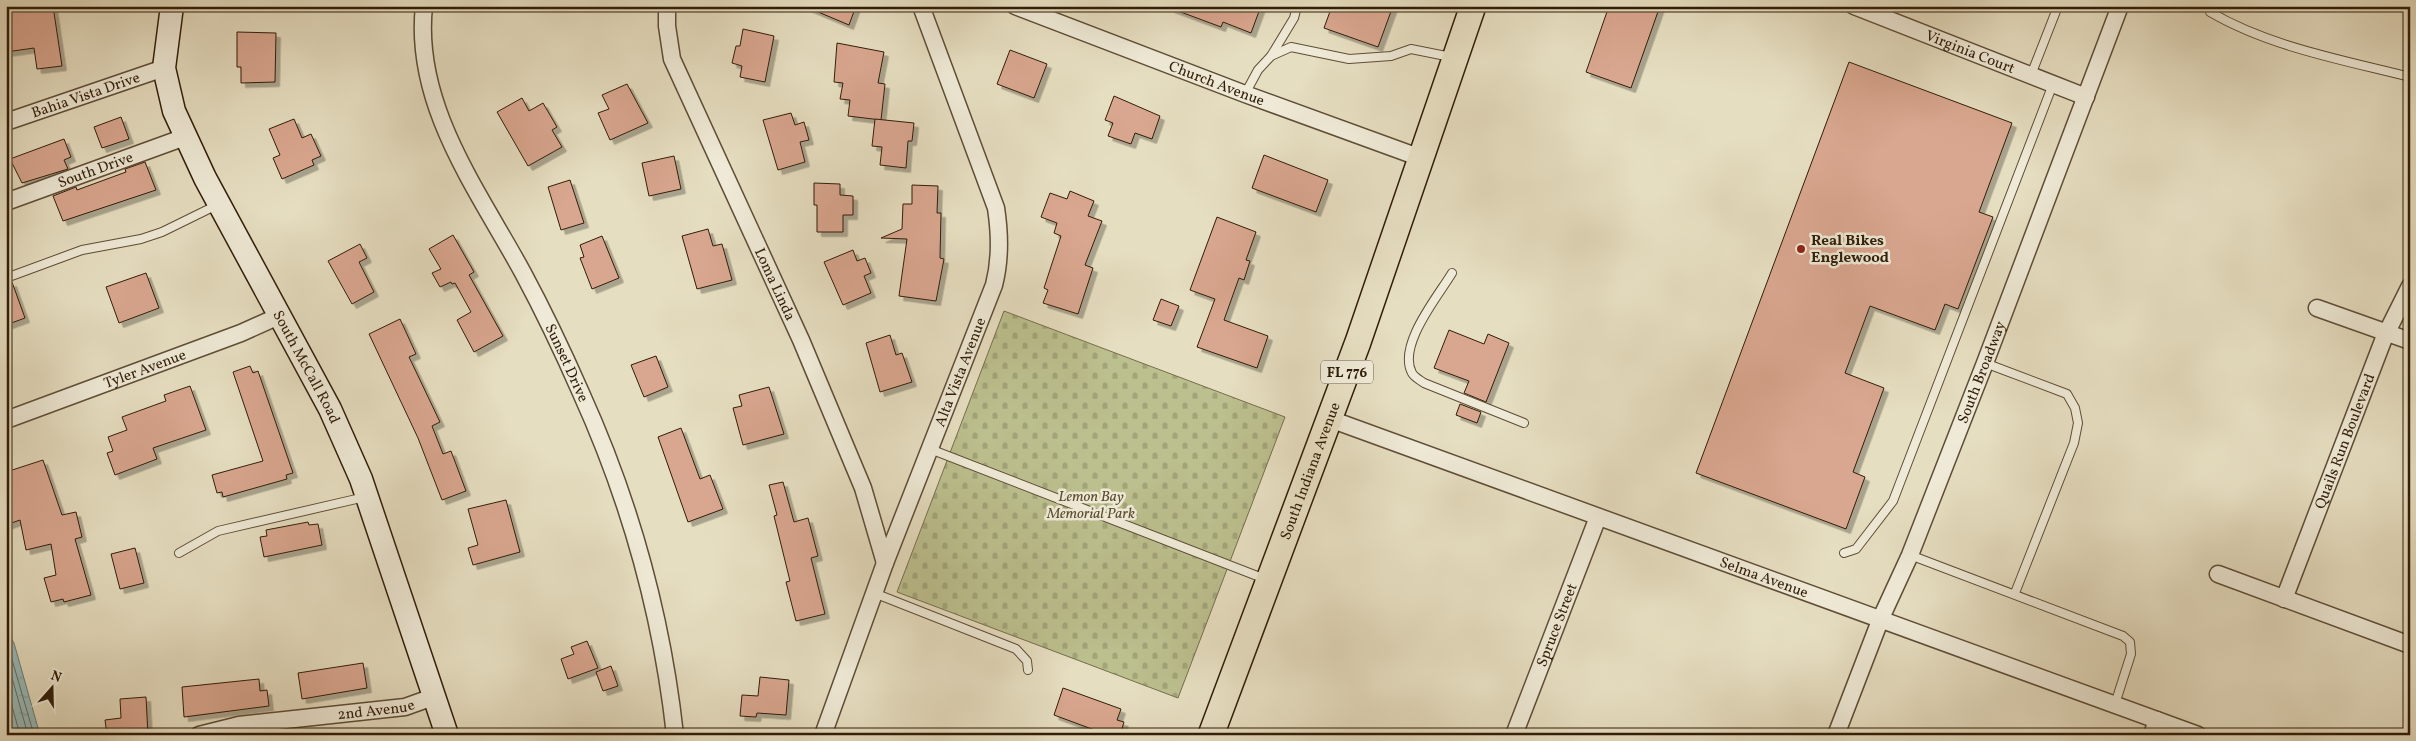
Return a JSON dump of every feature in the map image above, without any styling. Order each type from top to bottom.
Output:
[{"type":"main road","name":"South Indiana Avenue","points":[[1212,735],[1330,419],[1473,6]]},
{"type":"street","name":"South McCall Road","points":[[172,6],[164,68],[174,111],[219,204],[281,315],[330,409],[367,497],[433,697],[448,735]]},
{"type":"street","name":"Sunset Drive","points":[[423,6],[422,43],[425,68],[441,119],[481,201],[552,329],[616,478],[640,553],[660,629],[675,735]]},
{"type":"street","name":"Loma Linda","points":[[667,6],[667,26],[672,59],[805,349],[863,488],[885,563]]},
{"type":"street","name":"Alta Vista Avenue","points":[[823,735],[885,563],[994,285],[1000,254],[1000,231],[996,208],[921,6]]},
{"type":"street","name":"Church Avenue","points":[[1015,6],[1245,94],[1421,158]]},
{"type":"street","name":"Virginia Court","points":[[1854,6],[2086,96]]},
{"type":"street","name":"South Broadway","points":[[1836,735],[1881,618],[1910,555],[2120,6]]},
{"type":"street","name":"Bahia Vista Drive","points":[[6,122],[164,68]]},
{"type":"street","name":"South Drive","points":[[6,202],[186,137]]},
{"type":"street","name":"Quails Run Boulevard","points":[[2284,599],[2387,333],[2410,286]]},
{"type":"street","points":[[2317,308],[2410,342]]},
{"type":"street","name":"Tyler Avenue","points":[[6,420],[242,333],[281,315]]},
{"type":"street","name":"Selma Avenue","points":[[1330,419],[2115,704],[2155,727],[2198,735]]},
{"type":"street","name":"Spruce Street","points":[[1514,735],[1598,517]]},
{"type":"street","points":[[2218,574],[2410,645]]},
{"type":"street","name":"2nd Avenue","points":[[199,735],[239,724],[406,707],[433,697]]},
{"type":"lane","points":[[1245,94],[1258,70],[1271,56],[1294,18],[1297,6]]},
{"type":"lane","points":[[2031,75],[2058,6]]},
{"type":"lane","points":[[2209,6],[2210,12],[2233,26],[2307,51],[2410,77]]},
{"type":"lane","points":[[1271,56],[1291,46],[1348,59],[1391,56],[1411,49],[1455,58]]},
{"type":"lane","points":[[1844,553],[1856,549],[1893,501],[2052,84]]},
{"type":"lane","points":[[6,278],[82,250],[148,236],[219,204]]},
{"type":"lane","points":[[1452,273],[1421,322],[1411,350],[1409,362],[1412,372],[1424,383],[1524,423]]},
{"type":"lane","points":[[1985,362],[2067,394],[2076,408],[2078,423],[2074,442],[2015,593]]},
{"type":"lane","points":[[930,449],[1270,580]]},
{"type":"lane","points":[[180,553],[218,530],[367,497]]},
{"type":"lane","points":[[1910,555],[2015,593],[2123,636],[2130,642],[2131,654],[2115,704]]},
{"type":"lane","points":[[874,593],[1016,649],[1027,661],[1028,670]]},
{"type":"green space","name":"Lemon Bay Memorial Park","points":[[1004,311],[1285,417],[1178,698],[897,592]]},
{"type":"water","points":[[6,629],[14,643],[40,735],[6,735]]},
{"type":"building","points":[[53,6],[62,66],[37,69],[34,48],[6,52],[6,7]]},
{"type":"building","points":[[804,6],[856,6],[849,25]]},
{"type":"building","points":[[1170,6],[1261,6],[1251,33],[1223,22],[1221,27],[1170,8]]},
{"type":"building","points":[[1332,6],[1393,6],[1378,47],[1324,28]]},
{"type":"building","points":[[1609,6],[1660,6],[1631,88],[1586,72]]},
{"type":"building","points":[[743,29],[774,36],[765,82],[740,77],[742,66],[732,63],[736,46],[740,46]]},
{"type":"building","points":[[237,32],[276,33],[275,82],[241,83],[241,67],[237,67]]},
{"type":"building","points":[[837,43],[884,52],[878,83],[885,84],[881,120],[848,116],[850,100],[840,99],[843,83],[834,82]]},
{"type":"building","points":[[1010,50],[1047,64],[1034,98],[997,84]]},
{"type":"building","points":[[1849,62],[2012,123],[1979,212],[1993,217],[1958,309],[1945,304],[1935,330],[1870,306],[1845,373],[1884,388],[1853,472],[1865,477],[1846,529],[1696,473]]},
{"type":"building","points":[[627,84],[648,123],[610,140],[598,113],[609,109],[602,95]]},
{"type":"building","points":[[1114,96],[1160,116],[1152,139],[1135,133],[1131,144],[1108,136],[1113,123],[1105,120]]},
{"type":"building","points":[[522,98],[529,111],[543,103],[557,127],[552,130],[562,147],[528,166],[497,112]]},
{"type":"building","points":[[791,113],[795,125],[804,122],[809,140],[800,142],[805,162],[778,170],[763,120]]},
{"type":"building","points":[[121,117],[129,139],[102,148],[94,127]]},
{"type":"building","points":[[294,119],[302,138],[311,134],[321,156],[312,160],[314,165],[282,179],[273,158],[280,155],[269,129]]},
{"type":"building","points":[[875,119],[914,123],[912,141],[908,141],[906,168],[880,165],[882,147],[872,146]]},
{"type":"building","points":[[64,139],[71,157],[64,160],[68,169],[22,183],[10,159]]},
{"type":"building","points":[[1264,155],[1328,180],[1316,212],[1252,188]]},
{"type":"building","points":[[674,156],[681,189],[649,196],[642,163]]},
{"type":"building","points":[[145,162],[156,190],[63,221],[53,196],[76,187],[77,190],[126,172],[125,169]]},
{"type":"building","points":[[570,180],[584,223],[561,230],[548,187]]},
{"type":"building","points":[[814,183],[840,184],[840,195],[853,196],[853,215],[843,215],[843,232],[817,232],[817,205],[814,205]]},
{"type":"building","points":[[912,185],[938,186],[937,213],[941,213],[940,258],[944,259],[936,301],[899,296],[907,239],[881,238],[902,229],[903,204],[912,204]]},
{"type":"building","points":[[1070,191],[1094,201],[1088,216],[1102,221],[1085,265],[1093,268],[1078,314],[1043,303],[1048,290],[1044,288],[1061,236],[1054,233],[1057,223],[1041,217],[1050,193],[1067,199]]},
{"type":"building","points":[[1217,217],[1256,232],[1246,260],[1250,261],[1244,280],[1239,278],[1224,320],[1268,336],[1257,368],[1197,347],[1215,299],[1190,290]]},
{"type":"building","points":[[708,229],[713,246],[722,244],[732,280],[697,289],[682,236]]},
{"type":"building","points":[[453,235],[474,272],[469,275],[503,336],[474,352],[457,320],[471,312],[455,283],[452,284],[451,282],[440,287],[432,273],[441,269],[429,249]]},
{"type":"building","points":[[602,236],[619,278],[592,289],[580,258],[584,257],[580,245]]},
{"type":"building","points":[[360,244],[367,258],[359,262],[374,292],[352,304],[328,261]]},
{"type":"building","points":[[853,250],[857,261],[865,258],[871,273],[864,276],[871,293],[843,305],[824,262]]},
{"type":"building","points":[[146,273],[159,308],[119,323],[106,287]]},
{"type":"building","points":[[12,282],[25,318],[6,325],[6,284]]},
{"type":"building","points":[[1161,299],[1179,306],[1171,326],[1153,320]]},
{"type":"building","points":[[400,319],[416,354],[409,357],[440,422],[432,426],[443,454],[451,451],[466,491],[442,500],[418,438],[369,334]]},
{"type":"building","points":[[1449,330],[1484,344],[1488,334],[1509,343],[1486,402],[1464,393],[1469,381],[1434,368]]},
{"type":"building","points":[[890,335],[896,355],[902,353],[912,382],[880,392],[866,343]]},
{"type":"building","points":[[656,356],[668,387],[644,397],[631,365]]},
{"type":"building","points":[[250,366],[253,373],[258,371],[293,473],[286,475],[287,479],[223,497],[222,492],[217,493],[212,475],[263,461],[233,372]]},
{"type":"building","points":[[190,386],[206,430],[153,448],[157,459],[115,475],[107,453],[113,451],[108,437],[127,430],[122,417],[166,401],[164,395]]},
{"type":"building","points":[[769,387],[784,434],[743,445],[733,408],[742,406],[739,395]]},
{"type":"building","points":[[1460,404],[1481,412],[1477,423],[1456,415]]},
{"type":"building","points":[[681,428],[700,479],[710,475],[723,509],[688,522],[658,437]]},
{"type":"building","points":[[43,460],[62,515],[76,512],[82,537],[75,539],[91,595],[64,602],[63,599],[51,602],[44,578],[56,575],[51,544],[26,550],[20,520],[6,525],[6,472]]},
{"type":"building","points":[[783,482],[794,522],[808,518],[818,556],[811,558],[825,614],[796,621],[786,582],[790,581],[774,516],[777,515],[769,485]]},
{"type":"building","points":[[506,500],[520,552],[473,565],[468,548],[478,545],[468,509]]},
{"type":"building","points":[[308,522],[309,525],[318,524],[322,545],[264,557],[260,537],[267,536],[266,530]]},
{"type":"building","points":[[135,548],[144,583],[120,589],[111,554]]},
{"type":"building","points":[[587,641],[598,668],[568,679],[561,659],[574,654],[571,647]]},
{"type":"building","points":[[363,663],[367,688],[302,699],[298,673]]},
{"type":"building","points":[[611,666],[618,686],[603,691],[596,672]]},
{"type":"building","points":[[760,677],[789,680],[786,715],[757,713],[756,717],[740,716],[742,695],[758,696]]},
{"type":"building","points":[[259,679],[260,691],[267,690],[269,706],[184,717],[182,687]]},
{"type":"building","points":[[1063,688],[1121,709],[1117,720],[1124,722],[1120,735],[1108,735],[1054,715]]},
{"type":"building","points":[[146,697],[148,735],[107,735],[105,720],[121,718],[120,699]]},
{"type":"place","name":"Real Bikes Englewood","points":[[1801,249]]}]
